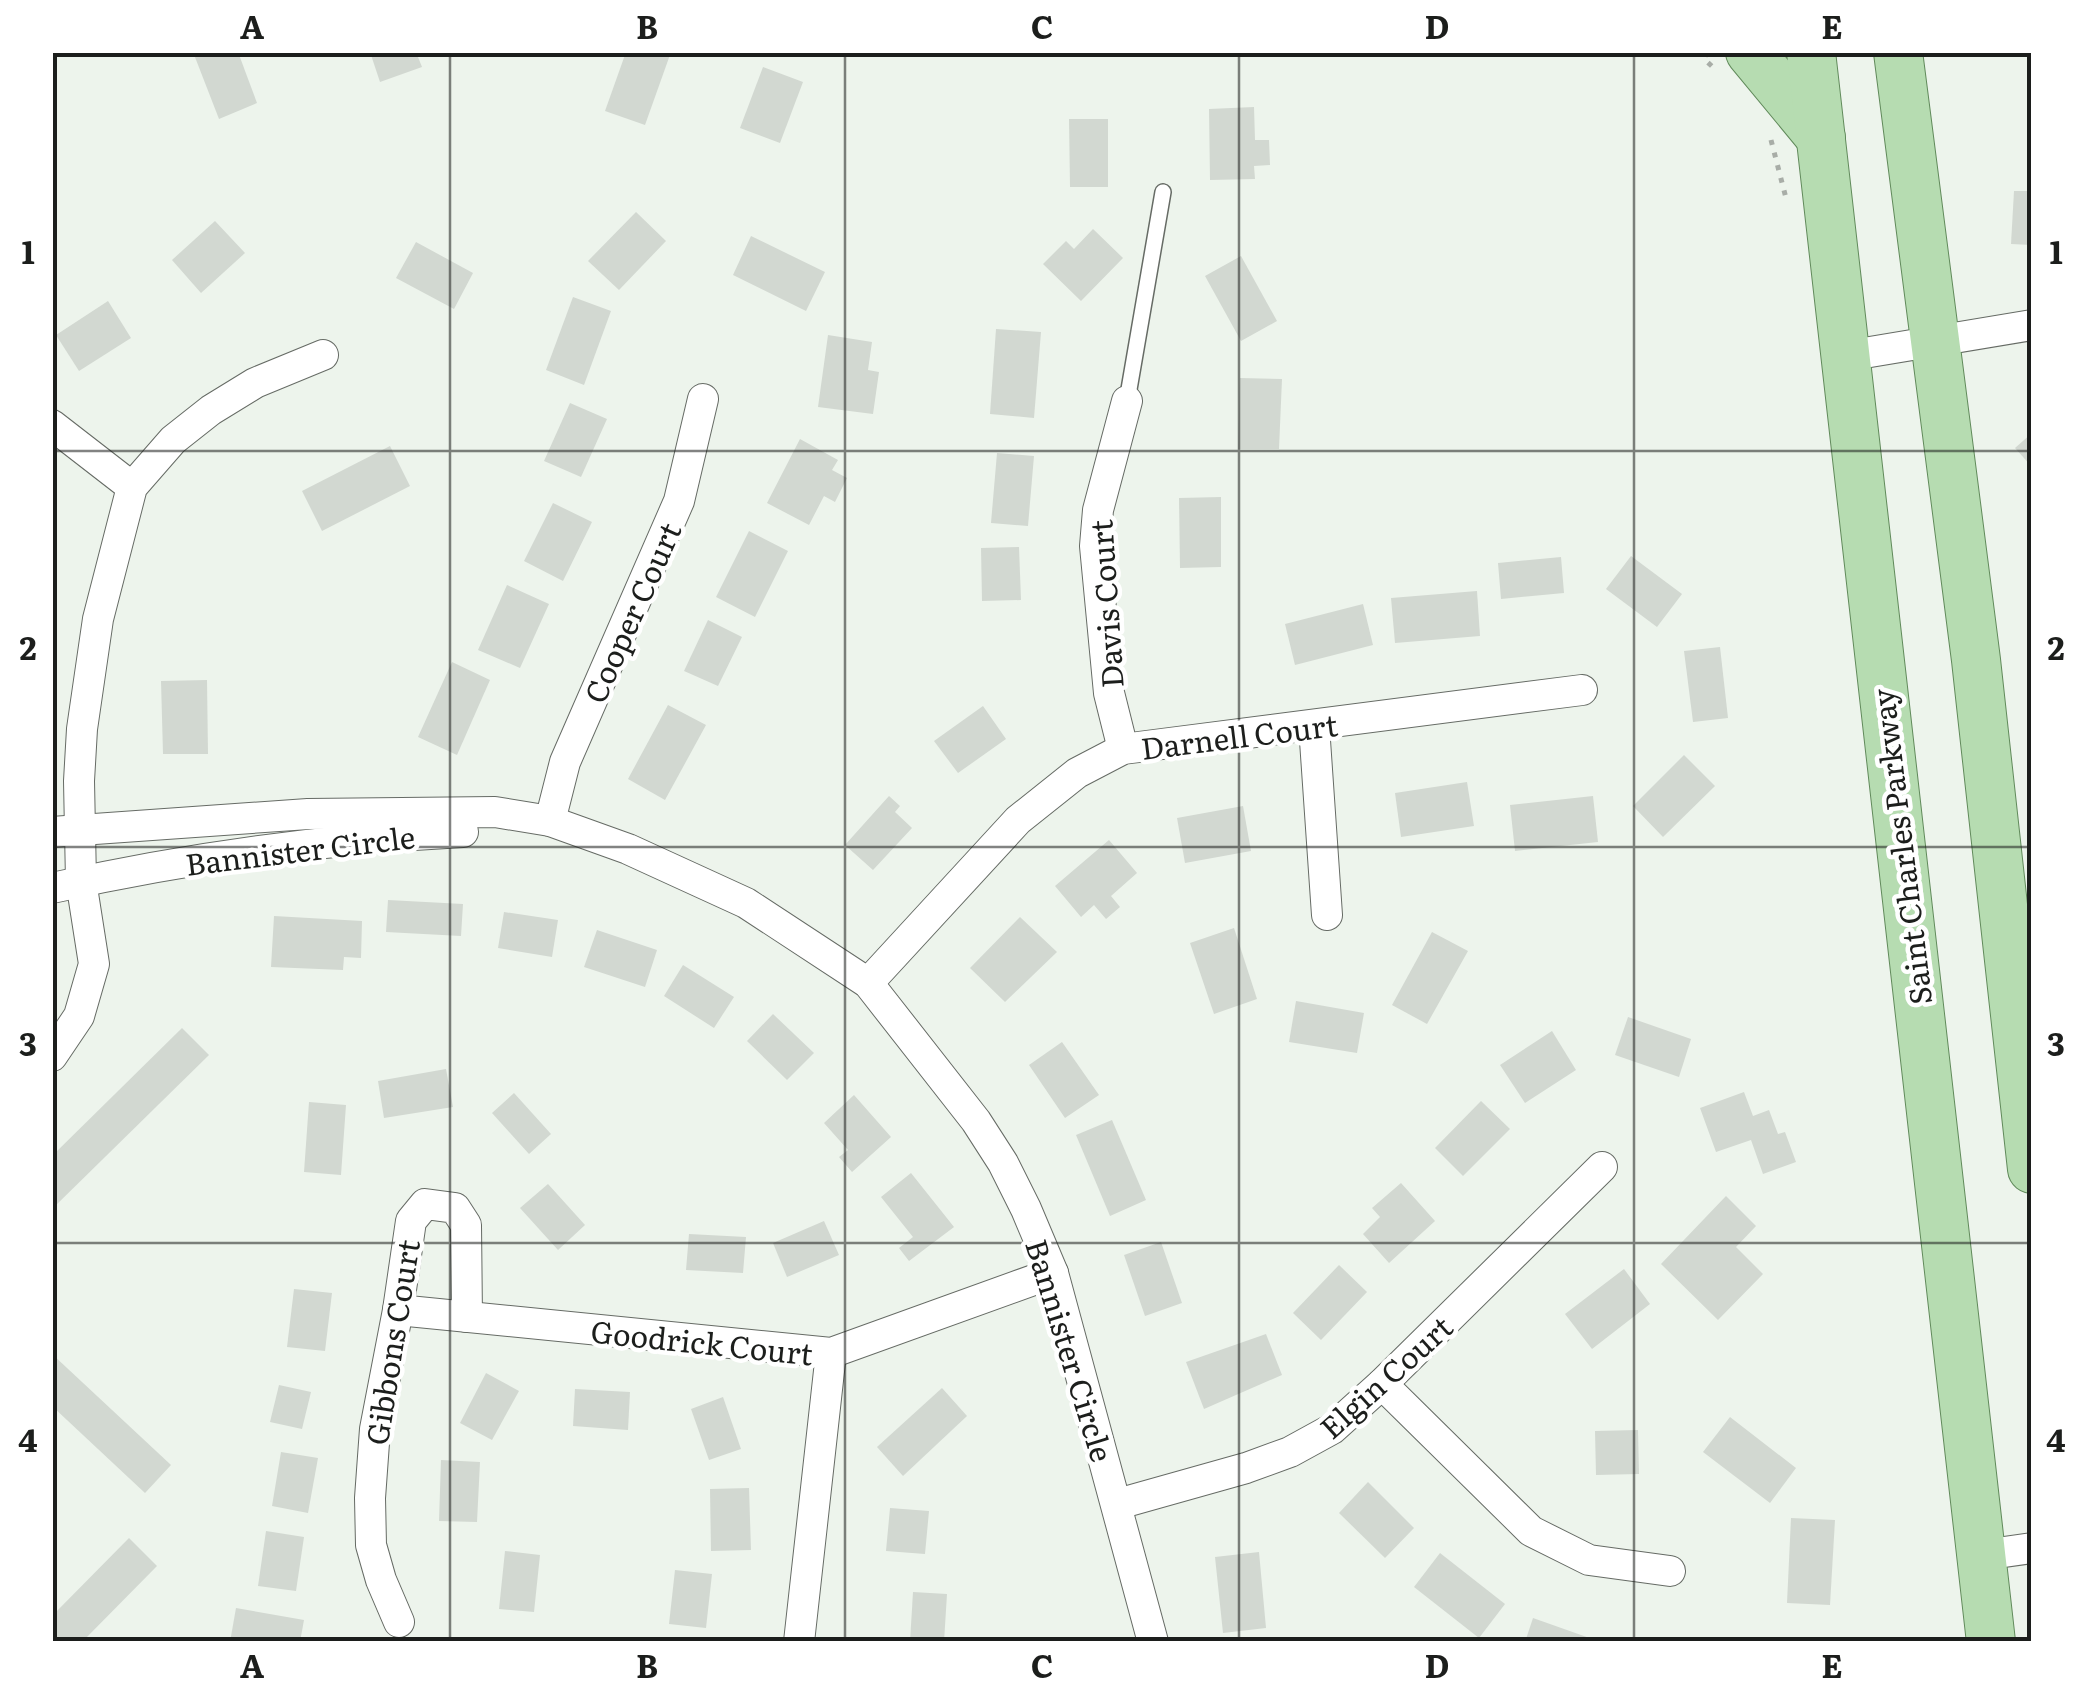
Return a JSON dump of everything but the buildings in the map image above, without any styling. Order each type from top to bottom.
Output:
[{"type":"main road","points":[[1750,52],[1822,140]]},
{"type":"main road","name":"Saint Charles Parkway","points":[[1812,52],[1991,1642]]},
{"type":"main road","points":[[1898,52],[1976,660],[2032,1170]]},
{"type":"street","points":[[1846,356],[2032,325]]},
{"type":"street","points":[[52,1056],[79,1016],[94,964],[67,884],[67,831],[98,619],[132,487],[174,440],[211,410],[256,383],[322,355]]},
{"type":"street","name":"Cooper Court","points":[[550,821],[565,762],[679,502],[702,399]]},
{"type":"street","name":"Davis Court","points":[[1124,749],[1109,693],[1096,546],[1098,510],[1127,401]]},
{"type":"street","points":[[52,425],[132,487]]},
{"type":"street","name":"Darnell Court","points":[[868,983],[1018,820],[1077,773],[1124,749],[1582,690]]},
{"type":"street","points":[[1314,726],[1327,914]]},
{"type":"street","name":"Bannister Circle","points":[[67,831],[308,814],[494,812],[550,821],[628,848],[746,903],[868,983],[1003,1162],[1052,1273],[1154,1642]]},
{"type":"street","name":"Bannister Circle","points":[[67,884],[298,845],[550,821]]},
{"type":"street","name":"Elgin Court","points":[[1118,1504],[1290,1452],[1332,1429],[1602,1166]]},
{"type":"street","name":"Gibbons Court","points":[[399,1622],[380,1580],[371,1545],[370,1498],[375,1429],[411,1221],[426,1204],[455,1208],[466,1225],[466,1318]]},
{"type":"street","name":"Goodrick Court","points":[[398,1310],[831,1353],[1052,1273]]},
{"type":"street","points":[[799,1642],[831,1353]]},
{"type":"street","points":[[1382,1384],[1531,1531],[1589,1560],[1670,1571]]},
{"type":"street","points":[[1983,1555],[2032,1548]]},
{"type":"lane","points":[[1127,401],[1163,192]]}]
